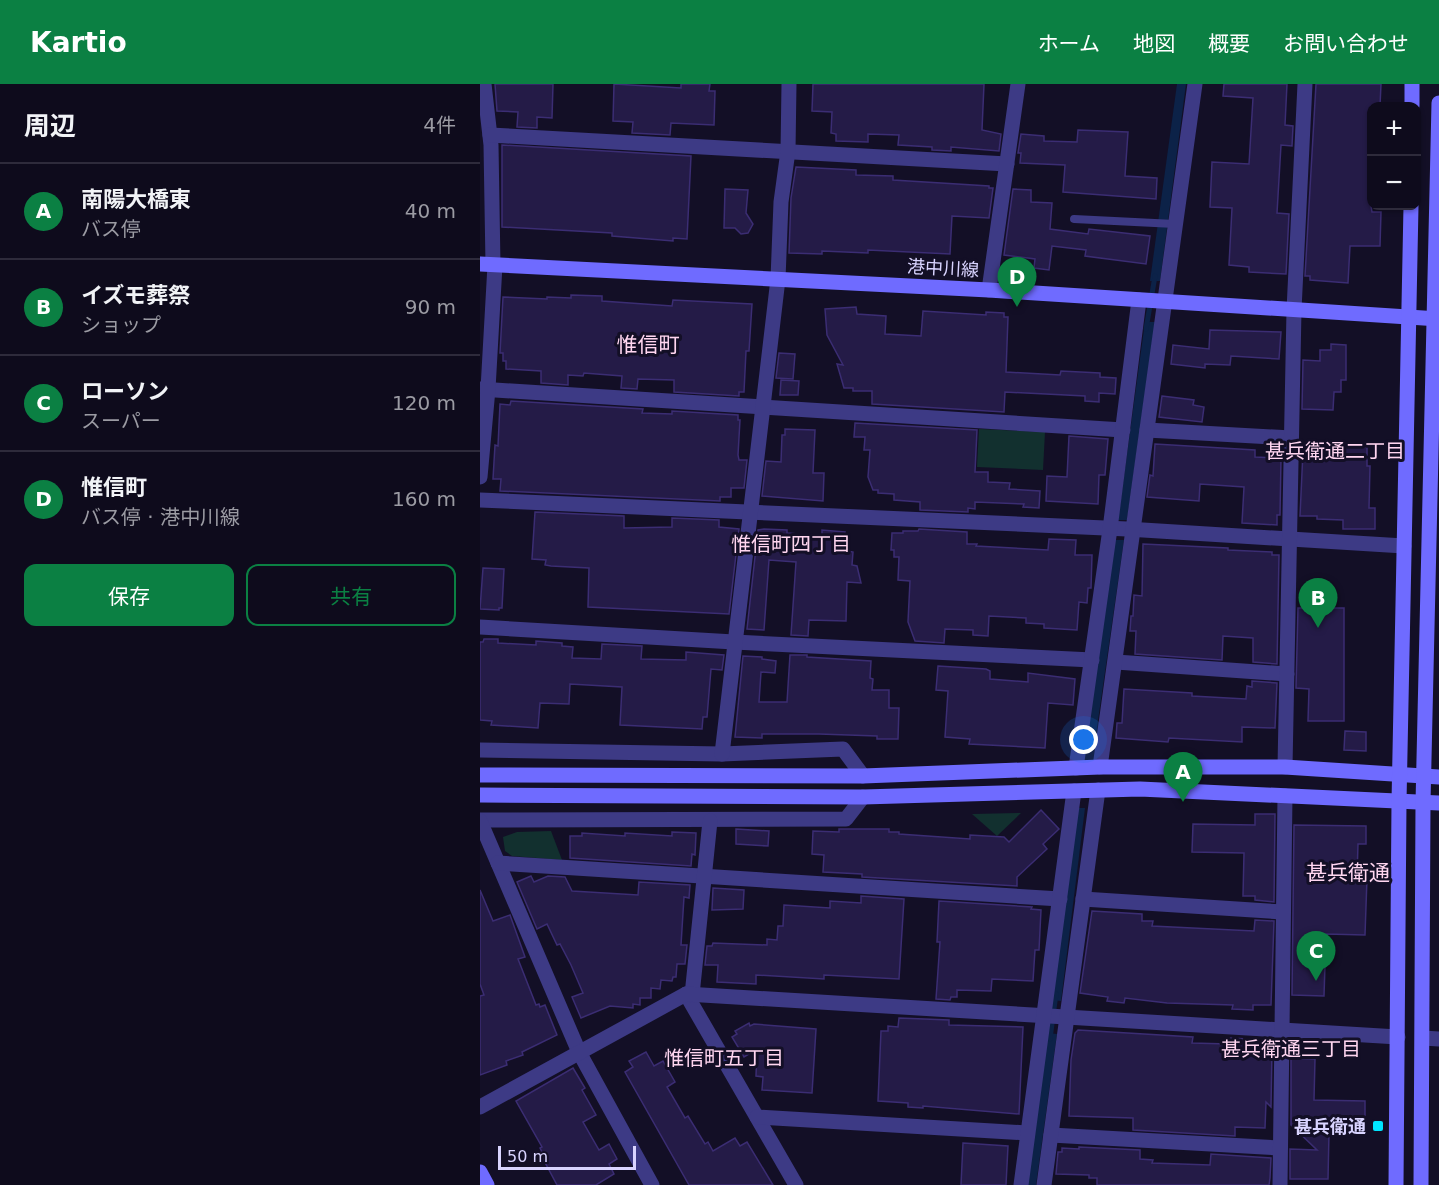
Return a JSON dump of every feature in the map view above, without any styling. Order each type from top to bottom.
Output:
[{"type":"street","points":[[480,477],[490,264],[484,84]]},
{"type":"street","points":[[722,754],[778,279],[781,202],[788,151],[789,84]]},
{"type":"street","points":[[989,290],[1018,84]]},
{"type":"street","points":[[1100,767],[1116,662],[1123,429],[1151,301],[1172,224],[1195,84]]},
{"type":"street","points":[[1285,767],[1294,310],[1305,84]]},
{"type":"street","points":[[1412,84],[1412,102]]},
{"type":"street","points":[[1421,1185],[1423,1038],[1432,777],[1439,103]]},
{"type":"street","points":[[487,142],[788,151],[1007,164]]},
{"type":"street","points":[[1396,1185],[1399,775],[1411,210]]},
{"type":"street","name":"港中川線","points":[[490,264],[989,290],[1436,319]]},
{"type":"street","points":[[1076,768],[1092,660],[1121,529],[1147,430],[1151,301]]},
{"type":"street","points":[[484,389],[1123,429]]},
{"type":"street","points":[[1147,430],[1291,438]]},
{"type":"street","points":[[480,500],[1121,529],[1404,546]]},
{"type":"street","points":[[480,627],[1092,660]]},
{"type":"street","points":[[1116,662],[1287,674]]},
{"type":"street","points":[[480,750],[722,754],[843,749],[863,776]]},
{"type":"street","points":[[480,775],[863,776],[1100,767],[1285,767],[1432,777]]},
{"type":"street","points":[[480,795],[863,797],[1140,789],[1431,803]]},
{"type":"street","points":[[1021,1185],[1074,790]]},
{"type":"street","points":[[1044,1185],[1065,1016],[1098,790]]},
{"type":"street","points":[[1280,1185],[1285,796]]},
{"type":"street","points":[[652,1185],[579,1052],[480,821],[846,819],[863,797]]},
{"type":"street","points":[[710,820],[705,878],[689,994],[796,1185]]},
{"type":"street","points":[[498,863],[1060,899]]},
{"type":"street","points":[[1083,899],[1283,912]]},
{"type":"street","points":[[480,1107],[689,994],[1398,1037]]},
{"type":"street","points":[[1423,1038],[1439,1039]]},
{"type":"street","points":[[757,1117],[1027,1133]]},
{"type":"street","points":[[1051,1135],[1280,1148]]},
{"type":"street","points":[[480,1173],[487,1185]]},
{"type":"lane","points":[[1074,219],[1172,224]]},
{"type":"green space","points":[[979,429],[1045,432],[1043,470],[977,467]]},
{"type":"green space","points":[[1021,813],[997,836],[972,814]]},
{"type":"green space","points":[[551,831],[562,860],[512,856],[505,851],[503,837],[517,832]]},
{"type":"water","points":[[1177,84],[1186,84],[1160,281],[1150,281]]},
{"type":"water","points":[[1145,322],[1155,322],[1127,520],[1118,520]]},
{"type":"water","points":[[1114,540],[1124,540],[1095,741],[1085,741]]},
{"type":"water","points":[[1077,808],[1085,808],[1061,1001],[1052,1000]]},
{"type":"water","points":[[1048,1033],[1057,1034],[1036,1185],[1027,1185]]},
{"type":"building","points":[[495,84],[553,84],[552,118],[537,117],[537,128],[517,127],[518,112],[497,111]]},
{"type":"building","points":[[614,84],[681,88],[681,84],[710,84],[709,91],[715,91],[714,125],[671,123],[670,135],[632,133],[633,122],[613,121]]},
{"type":"building","points":[[813,84],[984,84],[982,130],[1001,134],[999,151],[951,147],[951,151],[932,150],[932,147],[898,145],[899,135],[868,134],[868,142],[836,141],[836,134],[831,133],[832,112],[812,111]]},
{"type":"building","points":[[1224,84],[1287,84],[1285,125],[1293,126],[1292,146],[1281,145],[1277,213],[1289,214],[1286,274],[1249,272],[1249,267],[1229,265],[1232,208],[1210,207],[1212,162],[1249,164],[1253,98],[1223,96]]},
{"type":"building","points":[[1316,84],[1381,84],[1380,102],[1367,102],[1367,210],[1381,212],[1380,246],[1350,246],[1348,283],[1310,280],[1310,276],[1305,276]]},
{"type":"building","points":[[1078,130],[1128,132],[1125,176],[1157,178],[1156,199],[1063,192],[1065,165],[1020,163],[1021,153],[1018,153],[1021,134],[1044,136],[1044,141],[1077,142]]},
{"type":"building","points":[[502,145],[691,156],[687,239],[673,238],[673,241],[612,236],[612,233],[502,227]]},
{"type":"building","points":[[796,167],[856,170],[856,175],[893,176],[893,180],[989,186],[993,188],[989,218],[952,216],[950,254],[868,250],[868,253],[822,251],[822,254],[789,253],[791,198]]},
{"type":"building","points":[[725,189],[748,190],[746,213],[753,224],[748,233],[741,234],[735,228],[724,228]]},
{"type":"building","points":[[1013,189],[1031,190],[1031,202],[1052,203],[1050,229],[1088,234],[1089,229],[1150,236],[1146,264],[1085,256],[1086,250],[1052,246],[1049,270],[1034,268],[1035,259],[1004,255]]},
{"type":"building","points":[[571,295],[602,296],[602,301],[672,306],[673,300],[752,304],[744,392],[739,392],[739,396],[674,392],[674,380],[638,379],[637,389],[621,388],[622,376],[584,373],[583,376],[568,375],[568,385],[541,383],[541,371],[506,369],[503,353],[500,353],[503,297],[547,299],[547,297],[571,298]]},
{"type":"building","points":[[856,307],[857,314],[886,316],[885,334],[921,336],[923,311],[986,315],[986,312],[1004,313],[1004,317],[1008,317],[1006,372],[1060,375],[1061,371],[1100,373],[1100,377],[1116,378],[1115,394],[1099,393],[1099,402],[1085,401],[1085,396],[1005,392],[1004,412],[872,404],[872,391],[853,391],[853,388],[844,388],[837,364],[843,365],[827,335],[825,309]]},
{"type":"building","points":[[1210,330],[1281,332],[1279,359],[1231,356],[1230,365],[1205,364],[1205,368],[1171,364],[1173,345],[1209,349]]},
{"type":"building","points":[[1331,344],[1346,345],[1346,380],[1341,380],[1341,392],[1334,392],[1333,410],[1302,409],[1303,360],[1320,361],[1320,350],[1331,350]]},
{"type":"building","points":[[779,353],[795,354],[793,379],[776,378]]},
{"type":"building","points":[[781,380],[799,381],[798,395],[780,395]]},
{"type":"building","points":[[1162,396],[1194,400],[1193,405],[1204,407],[1202,422],[1159,417]]},
{"type":"building","points":[[511,401],[643,409],[642,413],[672,414],[672,411],[738,415],[738,420],[740,420],[739,460],[747,460],[744,488],[731,488],[731,497],[720,497],[720,501],[500,491],[501,479],[493,479],[495,445],[498,446],[500,404],[510,405]]},
{"type":"building","points":[[855,423],[977,430],[975,472],[988,472],[988,482],[1010,483],[1009,489],[1040,491],[1039,508],[1023,507],[1024,504],[975,502],[975,509],[968,508],[968,512],[920,510],[920,502],[894,500],[894,494],[878,493],[878,490],[873,490],[868,477],[870,450],[864,450],[865,437],[854,437]]},
{"type":"building","points":[[785,429],[815,430],[813,473],[824,473],[823,501],[762,496],[766,461],[781,462],[782,435],[785,435]]},
{"type":"building","points":[[1069,436],[1108,439],[1105,475],[1099,475],[1098,504],[1046,501],[1047,476],[1067,477]]},
{"type":"building","points":[[1155,444],[1255,450],[1255,457],[1281,458],[1280,515],[1277,515],[1277,525],[1242,523],[1244,487],[1200,484],[1199,501],[1147,497],[1150,475],[1153,476]]},
{"type":"building","points":[[1339,446],[1367,447],[1367,466],[1370,466],[1369,508],[1375,508],[1375,529],[1343,529],[1343,520],[1300,516],[1303,451],[1339,450]]},
{"type":"building","points":[[535,512],[624,516],[624,528],[672,527],[672,518],[719,520],[719,527],[739,529],[729,614],[588,607],[589,568],[551,566],[545,565],[546,560],[532,559]]},
{"type":"building","points":[[919,529],[967,532],[967,544],[977,544],[976,546],[1048,550],[1049,539],[1076,540],[1075,555],[1092,555],[1091,588],[1088,588],[1087,603],[1079,602],[1077,630],[1044,628],[1044,624],[1026,623],[1026,618],[989,616],[988,636],[973,635],[973,630],[945,629],[944,643],[915,641],[908,622],[910,581],[898,580],[899,557],[894,557],[894,550],[891,550],[892,533],[918,531]]},
{"type":"building","points":[[758,530],[822,536],[822,530],[845,532],[844,539],[849,540],[848,551],[853,552],[852,565],[857,566],[861,583],[847,582],[846,621],[809,620],[808,636],[791,635],[796,562],[769,560],[764,630],[747,629]]},
{"type":"building","points":[[1143,544],[1228,548],[1228,550],[1272,552],[1272,555],[1279,555],[1277,664],[1253,662],[1253,638],[1223,636],[1222,660],[1135,654],[1136,631],[1130,631],[1131,616],[1133,616],[1134,595],[1142,596]]},
{"type":"building","points":[[483,568],[504,569],[502,608],[499,610],[480,609]]},
{"type":"building","points":[[1298,608],[1344,608],[1344,721],[1308,721],[1309,689],[1296,688]]},
{"type":"building","points":[[484,639],[498,639],[498,643],[536,645],[536,641],[562,643],[562,646],[573,647],[572,658],[601,659],[602,644],[642,646],[641,659],[686,660],[686,652],[724,655],[722,670],[711,669],[707,717],[703,717],[702,729],[620,725],[622,687],[570,684],[569,704],[540,703],[538,728],[491,725],[492,721],[480,720],[480,642]]},
{"type":"building","points":[[790,655],[871,661],[872,690],[889,690],[889,708],[899,708],[898,739],[819,734],[762,734],[762,738],[735,737],[743,656],[762,657],[762,659],[776,661],[775,673],[761,672],[759,702],[787,702]]},
{"type":"building","points":[[938,666],[986,669],[990,671],[990,679],[1028,682],[1028,673],[1075,679],[1073,705],[1048,703],[1045,748],[969,744],[970,739],[945,737],[948,691],[936,690]]},
{"type":"building","points":[[1252,681],[1277,683],[1275,728],[1242,727],[1242,742],[1169,738],[1168,742],[1116,738],[1117,723],[1122,723],[1124,689],[1246,699],[1247,686],[1252,687]]},
{"type":"building","points":[[1345,731],[1366,732],[1366,751],[1344,750]]},
{"type":"building","points":[[1041,810],[1059,829],[1043,844],[1047,849],[1017,877],[1017,886],[862,877],[862,874],[823,872],[824,855],[812,854],[813,831],[839,832],[839,829],[889,829],[889,832],[899,832],[899,834],[970,839],[970,835],[1004,837],[1009,842]]},
{"type":"building","points":[[1255,814],[1275,814],[1274,902],[1255,900],[1255,896],[1243,896],[1244,853],[1192,852],[1193,824],[1255,825]]},
{"type":"building","points":[[1294,825],[1366,826],[1366,844],[1358,844],[1357,877],[1367,878],[1365,935],[1326,934],[1324,996],[1292,995]]},
{"type":"building","points":[[736,829],[769,831],[768,846],[736,844]]},
{"type":"building","points":[[672,832],[696,833],[695,855],[692,854],[691,866],[570,858],[570,836],[582,836],[582,833],[625,836],[625,833],[672,836]]},
{"type":"building","points":[[531,876],[534,882],[548,876],[565,877],[572,891],[638,895],[639,882],[690,885],[689,898],[684,897],[681,945],[687,945],[685,964],[677,964],[676,977],[673,977],[672,981],[661,980],[660,989],[651,988],[651,998],[640,998],[640,1005],[633,1004],[633,1008],[610,1006],[581,1018],[572,997],[583,993],[571,965],[560,944],[557,945],[547,924],[537,929],[517,882]]},
{"type":"building","points":[[713,888],[744,890],[743,909],[712,910]]},
{"type":"building","points":[[480,890],[493,921],[510,915],[525,957],[518,959],[536,1005],[539,1004],[540,1007],[545,1005],[557,1035],[522,1052],[523,1055],[506,1061],[507,1065],[480,1075],[480,996],[484,995],[480,984]]},
{"type":"building","points":[[861,896],[904,899],[899,979],[824,975],[824,979],[756,975],[756,984],[717,982],[718,965],[705,965],[707,946],[712,946],[713,943],[767,945],[767,939],[777,940],[778,926],[783,926],[784,905],[830,908],[830,901],[861,903]]},
{"type":"building","points":[[939,901],[1032,907],[1031,909],[1041,910],[1039,950],[1035,950],[1033,981],[992,979],[991,991],[957,990],[957,997],[951,997],[950,1000],[936,999],[940,942],[937,942]]},
{"type":"building","points":[[1092,911],[1142,914],[1142,921],[1153,921],[1152,926],[1254,931],[1255,920],[1274,921],[1271,1005],[1253,1005],[1253,1010],[1232,1009],[1233,1005],[1167,1003],[1125,998],[1124,1003],[1107,1001],[1108,997],[1080,993]]},
{"type":"building","points":[[899,1018],[949,1020],[949,1025],[1023,1027],[1019,1114],[923,1106],[923,1108],[908,1107],[908,1103],[878,1101],[881,1031],[888,1031],[888,1026],[898,1027]]},
{"type":"building","points":[[749,1023],[750,1026],[754,1024],[816,1029],[812,1093],[762,1090],[763,1077],[756,1076],[757,1049],[744,1057],[732,1037],[737,1034],[735,1031]]},
{"type":"building","points":[[1078,1030],[1193,1037],[1192,1043],[1228,1044],[1229,1038],[1248,1039],[1248,1042],[1266,1042],[1272,1048],[1271,1107],[1266,1102],[1265,1128],[1235,1127],[1235,1136],[1133,1130],[1133,1118],[1069,1116],[1071,1060],[1075,1033]]},
{"type":"building","points":[[646,1052],[654,1066],[663,1061],[675,1082],[667,1087],[685,1118],[688,1116],[705,1144],[708,1142],[713,1151],[735,1138],[740,1146],[747,1142],[773,1185],[689,1185],[625,1072],[633,1067],[629,1061]]},
{"type":"building","points":[[1291,1058],[1315,1059],[1314,1100],[1365,1101],[1365,1134],[1329,1133],[1328,1179],[1290,1179],[1290,1149],[1317,1150],[1291,1125]]},
{"type":"building","points":[[573,1068],[585,1088],[582,1090],[596,1115],[583,1122],[599,1150],[609,1144],[617,1159],[609,1164],[614,1174],[596,1185],[557,1185],[540,1153],[542,1147],[516,1101]]},
{"type":"building","points":[[963,1143],[1008,1146],[1006,1185],[961,1185]]},
{"type":"building","points":[[1079,1147],[1140,1150],[1140,1159],[1153,1160],[1152,1163],[1210,1165],[1211,1154],[1271,1158],[1269,1185],[1097,1185],[1097,1178],[1089,1178],[1089,1175],[1056,1174],[1058,1152],[1062,1152],[1062,1148],[1079,1149]]},
{"type":"waterway","points":[[1146,329],[1155,276]]},
{"type":"waterway","points":[[1050,1039],[1056,994]]},
{"type":"place","name":"惟信町","points":[[1017,307]]},
{"type":"place","name":"イズモ葬祭","points":[[1318,628]]},
{"type":"place","name":"南陽大橋東","points":[[1183,802]]},
{"type":"place","name":"ローソン","points":[[1316,981]]},
{"type":"place","name":"甚兵衛通","points":[[1378,1126]]},
{"type":"district","name":"惟信町","points":[[648,345]]},
{"type":"district","name":"甚兵衛通二丁目","points":[[1335,451]]},
{"type":"district","name":"惟信町四丁目","points":[[791,544]]},
{"type":"district","name":"甚兵衛通","points":[[1348,873]]},
{"type":"district","name":"甚兵衛通三丁目","points":[[1291,1049]]},
{"type":"district","name":"惟信町五丁目","points":[[724,1058]]}]
